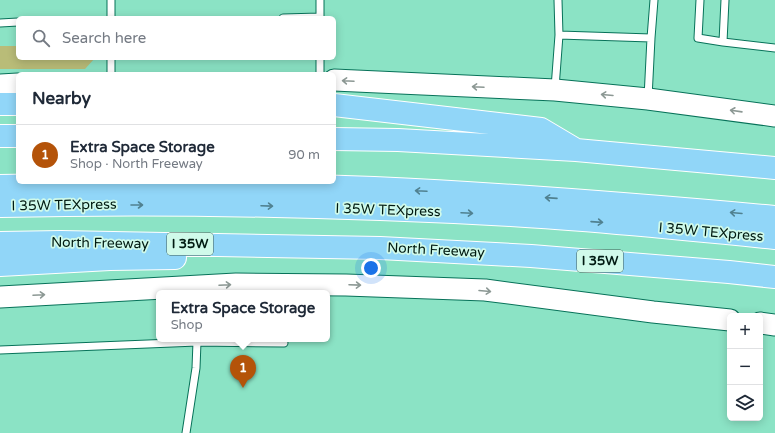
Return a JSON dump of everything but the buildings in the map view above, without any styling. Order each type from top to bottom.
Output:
[{"type":"highway","points":[[0,104],[16,104]]},
{"type":"highway","points":[[336,105],[540,129],[576,150]]},
{"type":"highway","points":[[0,136],[16,136]]},
{"type":"highway","points":[[336,139],[398,140],[576,150],[775,168]]},
{"type":"highway","name":"I 35W TEXpress","points":[[0,186],[81,184],[374,188],[522,196],[670,207],[775,217]]},
{"type":"highway","name":"I 35W TEXpress","points":[[0,206],[83,204],[224,205],[378,209],[512,215],[775,238]]},
{"type":"highway","name":"North Freeway","points":[[0,243],[61,242],[380,248],[532,256],[722,271],[775,277]]},
{"type":"highway","points":[[0,265],[110,259],[231,258],[357,260],[380,248]]},
{"type":"main road","points":[[336,80],[555,90],[648,99],[775,116]]},
{"type":"main road","points":[[0,85],[16,84]]},
{"type":"main road","points":[[0,297],[236,284],[346,285],[485,290],[653,312],[727,320]]},
{"type":"main road","points":[[763,323],[775,325]]},
{"type":"lane","points":[[111,0],[111,16]]},
{"type":"lane","points":[[320,0],[320,16]]},
{"type":"lane","points":[[555,90],[559,35],[558,0]]},
{"type":"lane","points":[[648,99],[654,0]]},
{"type":"lane","points":[[700,0],[698,38],[775,48]]},
{"type":"lane","points":[[723,42],[725,0]]},
{"type":"lane","points":[[0,23],[16,22]]},
{"type":"lane","points":[[559,35],[651,38]]},
{"type":"lane","points":[[111,72],[112,60]]},
{"type":"lane","points":[[320,60],[320,72]]},
{"type":"lane","points":[[186,433],[196,368],[197,342]]},
{"type":"lane","points":[[0,350],[197,342],[284,342]]},
{"type":"green space","points":[[0,46],[16,46],[16,60],[93,60],[85,69],[0,69]]},
{"type":"place","name":"Extra Space Storage","points":[[243,388]]}]
